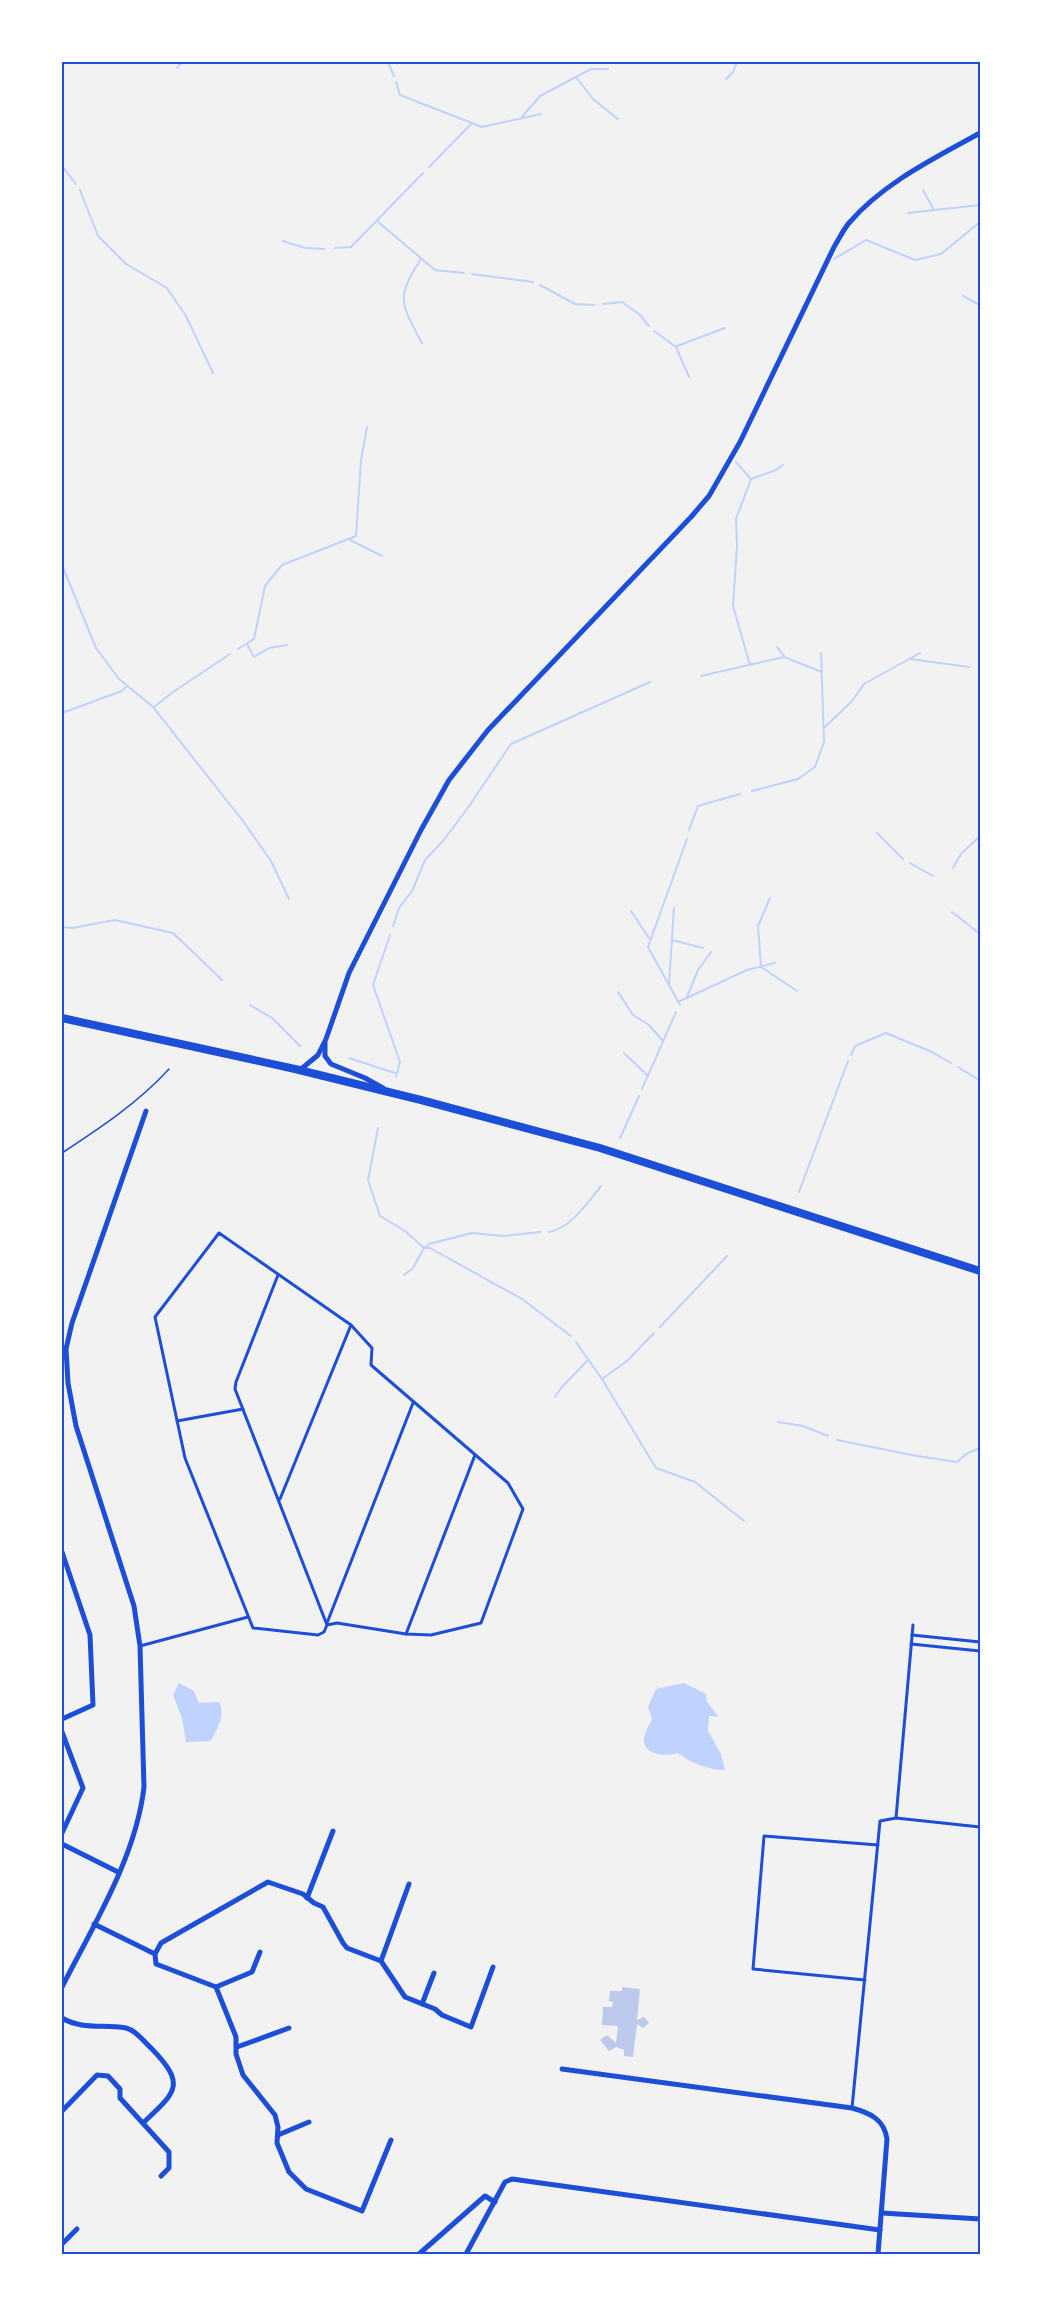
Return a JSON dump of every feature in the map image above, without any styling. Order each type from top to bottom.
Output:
[{"type":"main road","points":[[62,1018],[300,1070],[600,1148],[981,1271]]},
{"type":"street","points":[[300,1070],[318,1055],[326,1039],[349,973],[420,830],[449,780],[488,730],[691,518],[709,496],[740,442],[834,247],[848,224],[867,204],[900,180],[930,160],[981,133]]},
{"type":"street","points":[[326,1039],[325,1056],[331,1064],[365,1078],[388,1092]]},
{"type":"street","points":[[62,1987],[94,1924],[135,1833],[144,1787],[140,1646],[134,1606],[76,1426],[68,1383],[66,1348],[72,1323],[146,1111]]},
{"type":"street","points":[[62,1552],[90,1635],[93,1705],[62,1719]]},
{"type":"street","points":[[62,1732],[83,1788],[62,1833]]},
{"type":"street","points":[[307,1898],[333,1831]]},
{"type":"street","points":[[62,1844],[118,1872]]},
{"type":"street","points":[[260,1952],[252,1972],[216,1987],[156,1964],[155,1954],[161,1942],[267,1881],[323,1907],[343,1943],[348,1948],[381,1961],[405,1996],[471,2027],[493,1967]]},
{"type":"street","points":[[381,1961],[409,1884]]},
{"type":"street","points":[[94,1924],[155,1954]]},
{"type":"street","points":[[422,2004],[434,1973]]},
{"type":"street","points":[[216,1987],[236,2037],[236,2054],[243,2075],[275,2115],[277,2143],[289,2172],[306,2189],[362,2211],[391,2140]]},
{"type":"street","points":[[62,2018],[78,2025],[126,2028],[135,2032],[169,2066],[173,2086],[170,2098],[143,2123]]},
{"type":"street","points":[[237,2047],[289,2028]]},
{"type":"street","points":[[562,2068],[852,2108],[872,2115],[885,2129],[887,2139],[878,2254]]},
{"type":"street","points":[[62,2111],[97,2075],[108,2076],[120,2090],[120,2098],[169,2152],[169,2168],[161,2175]]},
{"type":"street","points":[[278,2135],[309,2122]]},
{"type":"street","points":[[466,2254],[505,2182],[512,2179],[880,2230]]},
{"type":"street","points":[[419,2254],[485,2196],[495,2202]]},
{"type":"street","points":[[882,2213],[981,2220]]},
{"type":"street","points":[[62,2244],[77,2229]]},
{"type":"lane","points":[[327,1625],[337,1623],[405,1634],[430,1635],[481,1623],[523,1509],[508,1483],[371,1365],[372,1348],[351,1325],[219,1233],[155,1317],[185,1458],[253,1628],[318,1635],[324,1632],[413,1402]]},
{"type":"lane","points":[[278,1275],[235,1389],[327,1625]]},
{"type":"lane","points":[[280,1501],[351,1325]]},
{"type":"lane","points":[[177,1421],[243,1409]]},
{"type":"lane","points":[[405,1634],[475,1455]]},
{"type":"lane","points":[[140,1646],[249,1617]]},
{"type":"lane","points":[[896,1818],[913,1625]]},
{"type":"lane","points":[[912,1635],[981,1642]]},
{"type":"lane","points":[[911,1644],[981,1651]]},
{"type":"lane","points":[[852,2108],[880,1821],[896,1818],[981,1827]]},
{"type":"lane","points":[[865,1980],[753,1969],[764,1836],[878,1845]]},
{"type":"path","points":[[62,1153],[132,1104],[169,1069]]},
{"type":"water","points":[[179,1683],[194,1691],[199,1703],[219,1702],[221,1717],[211,1741],[186,1742],[182,1718],[173,1695]]},
{"type":"water","points":[[684,1683],[706,1694],[707,1702],[719,1717],[709,1716],[708,1731],[721,1754],[725,1770],[700,1765],[678,1753],[664,1755],[653,1753],[646,1747],[644,1736],[652,1719],[648,1707],[656,1689]]},
{"type":"building","points":[[622,1987],[640,1989],[637,2020],[644,2017],[649,2023],[643,2028],[637,2024],[633,2057],[624,2056],[624,2050],[616,2047],[609,2051],[600,2040],[607,2035],[616,2043],[618,2026],[602,2025],[603,2007],[612,2007],[613,2002],[609,2001],[610,1991],[622,1991]]},
{"type":"waterway","points":[[177,68],[182,62]]},
{"type":"waterway","points":[[388,62],[394,76]]},
{"type":"waterway","points":[[726,79],[733,72],[737,62]]},
{"type":"waterway","points":[[522,117],[540,96],[591,69],[608,69]]},
{"type":"waterway","points":[[577,78],[593,99],[618,119]]},
{"type":"waterway","points":[[396,82],[400,95],[482,127],[541,114]]},
{"type":"waterway","points":[[429,167],[471,124]]},
{"type":"waterway","points":[[62,166],[76,184]]},
{"type":"waterway","points":[[335,248],[351,247],[423,173]]},
{"type":"waterway","points":[[80,190],[98,236],[126,264],[167,288],[186,316],[213,373]]},
{"type":"waterway","points":[[923,190],[934,210]]},
{"type":"waterway","points":[[908,213],[980,205]]},
{"type":"waterway","points":[[377,221],[435,270],[464,273]]},
{"type":"waterway","points":[[834,259],[866,240],[915,260],[941,254],[980,222]]},
{"type":"waterway","points":[[283,241],[305,248],[324,249]]},
{"type":"waterway","points":[[421,259],[407,283],[404,301],[409,319],[422,343]]},
{"type":"waterway","points":[[472,274],[533,282]]},
{"type":"waterway","points":[[540,285],[575,304],[594,305]]},
{"type":"waterway","points":[[963,296],[980,305]]},
{"type":"waterway","points":[[603,304],[622,302],[639,314],[649,326]]},
{"type":"waterway","points":[[677,346],[725,328]]},
{"type":"waterway","points":[[654,331],[676,347],[689,377]]},
{"type":"waterway","points":[[238,649],[254,639],[265,586],[282,565],[356,536],[361,460],[367,427]]},
{"type":"waterway","points":[[736,462],[751,479],[736,519],[737,546],[733,606],[750,665]]},
{"type":"waterway","points":[[751,479],[783,465]]},
{"type":"waterway","points":[[350,540],[382,556]]},
{"type":"waterway","points":[[62,565],[96,648],[119,679],[153,707],[243,821],[271,861],[289,899]]},
{"type":"waterway","points":[[247,644],[254,657],[269,648],[287,645]]},
{"type":"waterway","points":[[777,647],[784,656]]},
{"type":"waterway","points":[[752,791],[798,779],[815,767],[824,742],[821,653]]},
{"type":"waterway","points":[[825,727],[852,701],[864,684],[920,653]]},
{"type":"waterway","points":[[154,707],[230,654]]},
{"type":"waterway","points":[[701,676],[784,657],[822,672]]},
{"type":"waterway","points":[[910,659],[969,667]]},
{"type":"waterway","points":[[393,926],[399,908],[412,891],[425,860],[443,841],[467,809],[511,744],[650,682]]},
{"type":"waterway","points":[[62,713],[122,691],[127,686]]},
{"type":"waterway","points":[[689,830],[698,806],[740,794]]},
{"type":"waterway","points":[[877,833],[903,859]]},
{"type":"waterway","points":[[953,868],[961,854],[980,836]]},
{"type":"waterway","points":[[680,1005],[648,947],[687,839]]},
{"type":"waterway","points":[[910,863],[933,876]]},
{"type":"waterway","points":[[770,898],[758,926],[761,967],[797,991]]},
{"type":"waterway","points":[[669,983],[674,908]]},
{"type":"waterway","points":[[631,911],[649,938]]},
{"type":"waterway","points":[[952,912],[980,934]]},
{"type":"waterway","points":[[62,927],[72,928],[115,920],[173,933],[222,980]]},
{"type":"waterway","points":[[390,935],[373,985],[400,1062],[396,1077]]},
{"type":"waterway","points":[[672,940],[703,948]]},
{"type":"waterway","points":[[687,997],[698,970],[711,952]]},
{"type":"waterway","points":[[678,1002],[747,970],[775,963]]},
{"type":"waterway","points":[[618,992],[633,1015],[649,1025],[662,1040]]},
{"type":"waterway","points":[[250,1005],[272,1018],[300,1046]]},
{"type":"waterway","points":[[642,1089],[676,1012]]},
{"type":"waterway","points":[[851,1055],[855,1046],[886,1033],[932,1052],[951,1063]]},
{"type":"waterway","points":[[624,1053],[647,1075]]},
{"type":"waterway","points":[[349,1058],[395,1073]]},
{"type":"waterway","points":[[799,1192],[848,1061]]},
{"type":"waterway","points":[[958,1067],[979,1080]]},
{"type":"waterway","points":[[620,1138],[639,1096]]},
{"type":"waterway","points":[[378,1128],[368,1180],[380,1216],[405,1231],[424,1248],[413,1268],[404,1275]]},
{"type":"waterway","points":[[549,1232],[557,1230],[571,1220],[601,1186]]},
{"type":"waterway","points":[[425,1247],[472,1233],[504,1236],[540,1232]]},
{"type":"waterway","points":[[424,1248],[430,1248],[522,1299],[571,1336]]},
{"type":"waterway","points":[[660,1327],[727,1256]]},
{"type":"waterway","points":[[602,1379],[627,1361],[654,1333]]},
{"type":"waterway","points":[[576,1342],[602,1379],[656,1468],[695,1482],[744,1521]]},
{"type":"waterway","points":[[555,1397],[587,1361]]},
{"type":"waterway","points":[[778,1422],[803,1426],[828,1436]]},
{"type":"waterway","points":[[837,1440],[957,1462],[966,1454],[980,1448]]}]
